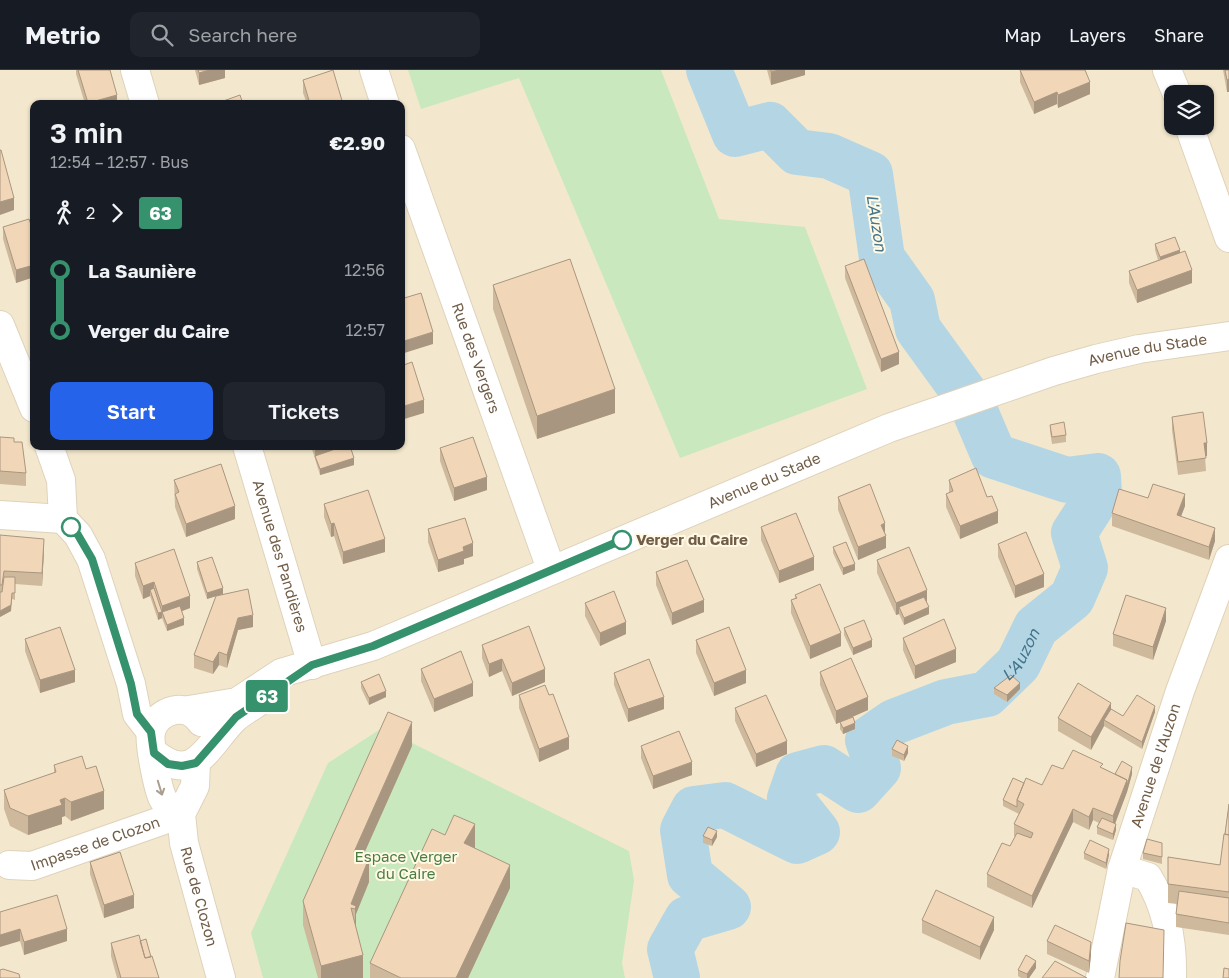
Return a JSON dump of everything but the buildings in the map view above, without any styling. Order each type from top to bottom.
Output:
[{"type":"street","points":[[135,70],[144,100]]},
{"type":"street","points":[[374,70],[384,100]]},
{"type":"street","points":[[1168,70],[1174,85]]},
{"type":"street","points":[[1192,135],[1229,238]]},
{"type":"street","name":"Rue des Vergers","points":[[405,159],[551,569]]},
{"type":"street","points":[[0,325],[30,398]]},
{"type":"street","name":"Avenue du Stade","points":[[184,710],[237,702],[281,673],[373,646],[551,569],[923,416],[1096,359],[1139,350],[1229,336]]},
{"type":"street","points":[[50,450],[61,480],[64,519],[78,535],[92,559],[131,684],[137,714],[152,743],[168,764],[182,766],[202,756]]},
{"type":"street","name":"Avenue des Pandières","points":[[248,450],[312,665]]},
{"type":"street","points":[[0,515],[64,519]]},
{"type":"street","name":"Avenue de l'Auzon","points":[[1100,978],[1122,869],[1180,691],[1229,558]]},
{"type":"street","name":"Avenue du Stade","points":[[202,756],[236,717],[312,665]]},
{"type":"street","points":[[131,684],[184,710],[198,718],[208,733],[195,786],[181,814],[164,801],[155,774],[152,743],[156,720],[166,713],[184,710]]},
{"type":"street","name":"Impasse de Clozon","points":[[9,865],[32,866],[181,814]]},
{"type":"street","name":"Rue de Clozon","points":[[181,814],[184,842],[221,978]]},
{"type":"street","points":[[1122,869],[1148,877],[1158,893],[1170,934],[1172,978]]},
{"type":"shaded area","points":[[0,70],[1229,70],[1229,978],[0,978]]},
{"type":"green space","points":[[408,70],[661,70],[719,219],[805,227],[867,389],[680,458],[519,78],[421,109]]},
{"type":"green space","name":"Espace Verger du Caire","points":[[382,728],[629,851],[634,881],[622,963],[625,978],[263,978],[251,933],[328,763]]},
{"type":"waterway","name":"L'Auzon","points":[[677,978],[670,949],[687,919],[728,907],[690,875],[683,830],[694,809],[725,805],[797,841],[817,832],[790,798],[798,775],[824,768],[858,790],[878,768],[868,740],[894,722],[946,702],[987,694],[1018,664],[1036,627],[1072,598],[1085,568],[1074,533],[1099,494],[1098,476],[1067,480],[994,456],[971,402],[918,329],[912,300],[882,258],[870,174],[829,156],[797,152],[770,125],[735,134],[709,70]]},
{"type":"bus line","name":"63","points":[[71,527],[92,559],[131,684],[137,714],[151,732],[150,742],[154,753],[168,764],[182,766],[196,763],[236,717],[312,665],[373,646],[622,540]]},
{"type":"place","name":"Verger du Caire","points":[[622,540]]}]
